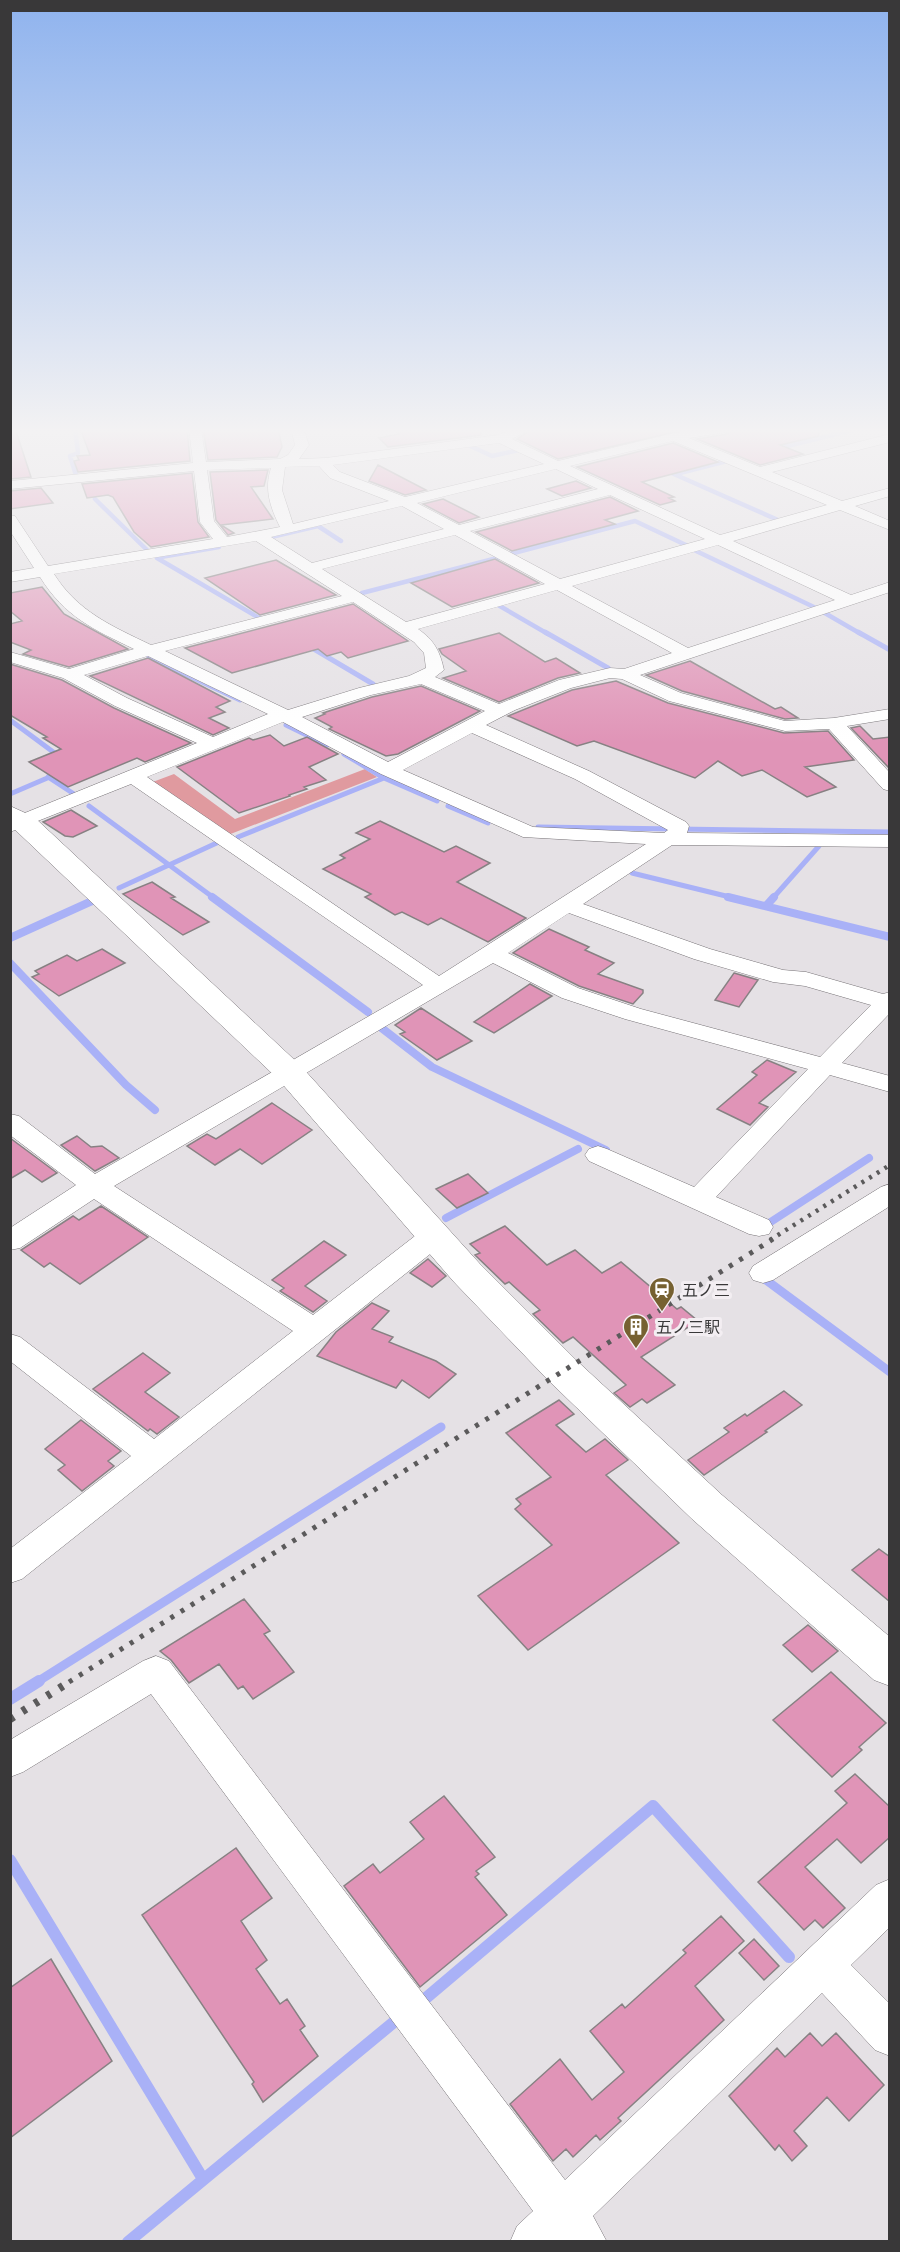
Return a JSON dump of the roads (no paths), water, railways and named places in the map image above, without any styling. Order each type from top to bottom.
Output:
[{"type":"street","points":[[216,533],[223,542]]},
{"type":"street","points":[[10,577],[46,573],[273,533]]},
{"type":"street","points":[[309,568],[450,533]]},
{"type":"street","points":[[462,533],[687,654]]},
{"type":"street","points":[[705,533],[849,600]]},
{"type":"street","points":[[404,628],[744,533]]},
{"type":"street","points":[[259,536],[420,638],[432,652],[435,670],[424,679],[377,688],[286,716],[134,777],[15,821],[289,1072],[475,1281],[604,1410],[707,1507],[890,1666]]},
{"type":"street","points":[[18,543],[46,573],[56,590],[89,621],[286,716],[388,770],[530,833],[675,833],[890,841]]},
{"type":"street","points":[[625,674],[890,587]]},
{"type":"street","points":[[69,674],[150,650],[355,597]]},
{"type":"street","points":[[12,660],[69,674],[121,702],[214,744]]},
{"type":"street","points":[[388,770],[500,711],[565,684],[610,673],[625,674],[675,697],[728,713],[785,726],[834,723],[890,714]]},
{"type":"street","points":[[424,679],[500,711]]},
{"type":"street","points":[[834,723],[890,785]]},
{"type":"street","points":[[472,726],[582,775],[675,833]]},
{"type":"street","points":[[134,777],[439,986]]},
{"type":"street","points":[[10,1241],[94,1186],[492,954],[675,833]]},
{"type":"street","points":[[567,905],[702,954],[781,977],[806,979],[888,1000],[698,1199]]},
{"type":"street","points":[[492,954],[570,993],[633,1014],[890,1084]]},
{"type":"street","points":[[10,1122],[94,1186],[314,1330]]},
{"type":"street","points":[[598,1155],[759,1227]]},
{"type":"street","points":[[763,1273],[890,1193]]},
{"type":"street","points":[[10,1569],[434,1236]]},
{"type":"street","points":[[10,1345],[154,1456]]},
{"type":"street","points":[[10,1760],[156,1672],[573,2227]]},
{"type":"street","points":[[533,2241],[573,2227],[822,1964],[890,1899]]},
{"type":"street","points":[[822,1964],[890,2035]]},
{"type":"waterway","points":[[130,533],[148,551]]},
{"type":"waterway","points":[[267,538],[288,533]]},
{"type":"waterway","points":[[329,533],[341,541]]},
{"type":"waterway","points":[[510,554],[589,533]]},
{"type":"waterway","points":[[661,533],[688,546]]},
{"type":"waterway","points":[[161,557],[219,547]]},
{"type":"waterway","points":[[699,548],[694,550],[816,608]]},
{"type":"waterway","points":[[362,593],[501,557]]},
{"type":"waterway","points":[[157,558],[259,618]]},
{"type":"waterway","points":[[498,605],[548,634]]},
{"type":"waterway","points":[[823,612],[861,634]]},
{"type":"waterway","points":[[545,632],[608,668]]},
{"type":"waterway","points":[[858,632],[890,650]]},
{"type":"waterway","points":[[307,645],[373,684]]},
{"type":"waterway","points":[[149,657],[240,700]]},
{"type":"waterway","points":[[10,720],[60,757]]},
{"type":"waterway","points":[[286,725],[327,745]]},
{"type":"waterway","points":[[344,754],[384,778]]},
{"type":"waterway","points":[[49,777],[59,773]]},
{"type":"waterway","points":[[10,794],[49,777]]},
{"type":"waterway","points":[[49,777],[74,794]]},
{"type":"waterway","points":[[238,837],[384,778]]},
{"type":"waterway","points":[[384,778],[437,801]]},
{"type":"waterway","points":[[89,806],[169,865]]},
{"type":"waterway","points":[[448,806],[488,823]]},
{"type":"waterway","points":[[538,827],[890,832]]},
{"type":"waterway","points":[[169,865],[221,841]]},
{"type":"waterway","points":[[773,898],[819,846]]},
{"type":"waterway","points":[[119,888],[169,865]]},
{"type":"waterway","points":[[169,865],[214,898]]},
{"type":"waterway","points":[[632,873],[734,898]]},
{"type":"waterway","points":[[212,897],[368,1012]]},
{"type":"waterway","points":[[728,897],[890,937]]},
{"type":"waterway","points":[[766,906],[774,897]]},
{"type":"waterway","points":[[10,938],[92,901]]},
{"type":"waterway","points":[[10,963],[126,1085],[155,1110]]},
{"type":"waterway","points":[[379,1026],[432,1067],[606,1150]]},
{"type":"waterway","points":[[446,1218],[578,1149]]},
{"type":"waterway","points":[[762,1223],[766,1225],[869,1158]]},
{"type":"waterway","points":[[766,1280],[890,1372]]},
{"type":"waterway","points":[[37,1682],[441,1427]]},
{"type":"waterway","points":[[10,1699],[39,1681]]},
{"type":"waterway","points":[[426,1998],[653,1806],[789,1957]]},
{"type":"waterway","points":[[10,1860],[203,2179]]},
{"type":"waterway","points":[[128,2242],[400,2017]]},
{"type":"railway","points":[[770,1240],[890,1165]]},
{"type":"railway","points":[[69,1682],[773,1239]]},
{"type":"railway","points":[[10,1719],[71,1681]]},
{"type":"place","name":"五ノ三","points":[[662,1313]]},
{"type":"place","name":"五ノ三駅","points":[[636,1350]]}]
